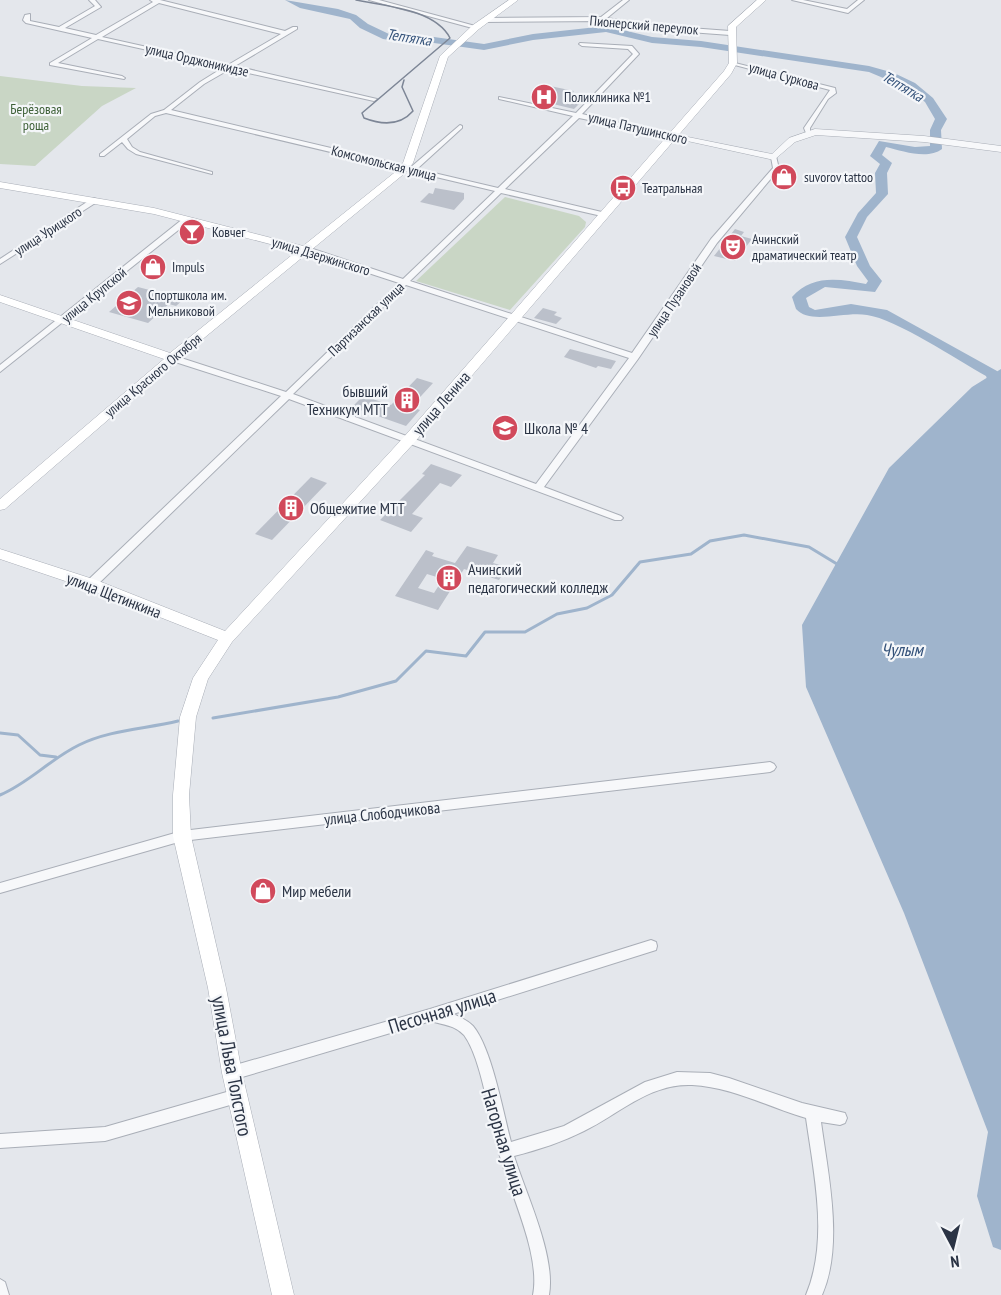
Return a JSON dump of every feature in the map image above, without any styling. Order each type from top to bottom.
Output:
[{"type":"main road","points":[[409,168],[439,66],[450,49],[461,39],[514,0]]},
{"type":"main road","points":[[732,54],[730,33],[736,21],[762,0]]},
{"type":"main road","name":"улица Ленина","points":[[182,836],[181,795],[188,717],[201,678],[227,638],[408,441],[603,215],[674,137],[728,72],[732,54]]},
{"type":"main road","name":"улица Красного Октября","points":[[0,506],[172,358],[409,168]]},
{"type":"main road","name":"улица Дзержинского","points":[[0,185],[96,200],[307,250]]},
{"type":"main road","points":[[0,298],[172,358]]},
{"type":"main road","name":"улица Щетинкина","points":[[0,554],[91,584],[227,638]]},
{"type":"main road","name":"улица Льва Толстого","points":[[182,836],[217,988],[237,1096],[283,1295]]},
{"type":"street","points":[[60,29],[98,7],[98,4],[92,0]]},
{"type":"street","points":[[372,0],[476,27]]},
{"type":"street","points":[[602,19],[626,0]]},
{"type":"street","points":[[795,0],[844,11],[851,10],[861,0]]},
{"type":"street","points":[[122,78],[55,66],[52,62],[155,1],[208,12],[285,33]]},
{"type":"street","name":"улица Орджоникидзе","points":[[28,15],[26,20],[28,22],[374,99]]},
{"type":"street","name":"Пионерский переулок","points":[[485,20],[602,19],[649,27],[730,33]]},
{"type":"street","points":[[102,155],[153,115],[166,111],[168,106],[228,67],[295,28]]},
{"type":"street","name":"Партизанская улица","points":[[91,584],[578,115],[634,57],[636,51],[622,46],[582,44]]},
{"type":"street","name":"улица Суркова","points":[[732,54],[767,70],[834,91],[826,98],[807,128],[808,132]]},
{"type":"street","name":"улица Патушинского","points":[[501,98],[774,157]]},
{"type":"street","name":"Комсомольская улица","points":[[166,111],[603,215]]},
{"type":"street","points":[[409,168],[460,127]]},
{"type":"street","points":[[808,132],[924,139],[1001,149]]},
{"type":"street","name":"улица Пузановой","points":[[539,487],[634,357],[714,241],[777,168],[774,157],[792,140],[808,132]]},
{"type":"street","points":[[124,140],[138,153],[210,173]]},
{"type":"street","name":"улица Урицкого","points":[[0,262],[96,200]]},
{"type":"street","name":"улица Крупской","points":[[0,369],[187,220]]},
{"type":"street","name":"улица Дзержинского","points":[[307,250],[634,357]]},
{"type":"street","points":[[172,358],[287,395],[618,518]]},
{"type":"street","name":"улица Слободчикова","points":[[0,888],[182,836],[770,767]]},
{"type":"street","name":"Песочная улица","points":[[232,1073],[430,1015],[651,946]]},
{"type":"street","name":"Нагорная улица","points":[[430,1015],[453,1020],[468,1031],[473,1038],[536,1243],[543,1282],[541,1295]]},
{"type":"street","points":[[506,1151],[553,1138],[657,1083],[681,1078],[732,1085],[813,1115],[840,1118]]},
{"type":"street","points":[[0,1141],[105,1134],[237,1096]]},
{"type":"street","points":[[813,1115],[822,1190],[825,1266],[823,1280],[814,1295]]},
{"type":"street","points":[[0,1287],[0,1295]]},
{"type":"green space","name":"Берёзовая роща","points":[[0,76],[82,86],[136,88],[102,106],[35,166],[0,164]]},
{"type":"green space","points":[[505,197],[579,216],[586,222],[585,227],[510,310],[416,281]]},
{"type":"water","name":"Чулым","points":[[1001,369],[1001,1250],[993,1247],[977,1196],[988,1132],[904,913],[806,687],[802,625],[889,468],[972,387]]},
{"type":"building","name":"Поликлиника №1","points":[[550,86],[574,91],[568,98],[582,101],[574,109],[536,100]]},
{"type":"building","points":[[435,188],[464,193],[464,199],[454,210],[420,202],[429,193],[433,194]]},
{"type":"building","name":"Ачинский драматический театр","points":[[735,229],[744,232],[741,236],[752,239],[735,261],[714,256]]},
{"type":"building","name":"Спортшкола им. Мельниковой","points":[[138,287],[184,299],[176,306],[169,304],[148,323],[109,312]]},
{"type":"building","points":[[543,308],[557,312],[554,315],[562,318],[556,324],[534,318]]},
{"type":"building","points":[[570,349],[616,361],[611,369],[598,366],[596,368],[564,357]]},
{"type":"building","name":"бывший Техникум МТТ","points":[[417,378],[433,383],[411,407],[420,410],[406,426],[352,407],[363,396],[391,405]]},
{"type":"building","points":[[431,464],[462,475],[451,487],[440,483],[412,514],[423,518],[411,532],[380,520],[425,475],[422,474]]},
{"type":"building","name":"Общежитие МТТ","points":[[311,477],[327,483],[272,540],[255,534]]},
{"type":"building","name":"Ачинский педагогический колледж","points":[[467,546],[498,555],[493,563],[507,567],[499,580],[464,569],[438,610],[395,596],[426,550],[434,553],[432,556],[455,563]],"holes":[[[427,574],[443,579],[434,593],[418,588]]]},
{"type":"waterway","name":"Тептятка","points":[[290,0],[303,6],[335,11],[353,17],[364,26],[387,37],[434,40],[484,47],[533,37],[606,29],[652,40],[701,44],[869,69],[890,75],[911,85],[929,100],[941,119],[936,130],[936,149],[915,150],[883,143],[876,156],[886,163],[881,173],[882,194],[862,216],[851,237],[864,266],[875,281],[870,289],[824,283],[799,297],[803,309],[813,314],[851,308],[882,313],[992,374],[999,391],[996,394]]},
{"type":"waterway","points":[[213,718],[338,697],[396,681],[426,651],[466,656],[485,632],[525,632],[557,614],[587,608],[612,595],[640,562],[691,554],[710,541],[744,535],[809,547],[837,564]]},
{"type":"waterway","points":[[0,795],[11,790],[58,757],[91,740],[178,721]]},
{"type":"waterway","points":[[0,733],[18,735],[40,755],[56,757]]},
{"type":"tram line","points":[[356,0],[395,7],[421,15],[443,28],[450,38],[362,113],[364,118],[390,123],[408,116],[413,111],[402,87],[404,80]]},
{"type":"place","name":"Поликлиника №1","points":[[544,97]]},
{"type":"place","name":"suvorov tattoo","points":[[784,177]]},
{"type":"place","name":"Театральная","points":[[623,188]]},
{"type":"place","name":"Ковчег","points":[[192,232]]},
{"type":"place","name":"Ачинский драматический театр","points":[[733,247]]},
{"type":"place","name":"Impuls","points":[[153,267]]},
{"type":"place","name":"Спортшкола им. Мельниковой","points":[[129,303]]},
{"type":"place","name":"бывший Техникум МТТ","points":[[407,400]]},
{"type":"place","name":"Школа № 4","points":[[505,428]]},
{"type":"place","name":"Общежитие МТТ","points":[[291,508]]},
{"type":"place","name":"Ачинский педагогический колледж","points":[[449,578]]},
{"type":"place","name":"Мир мебели","points":[[263,891]]}]
